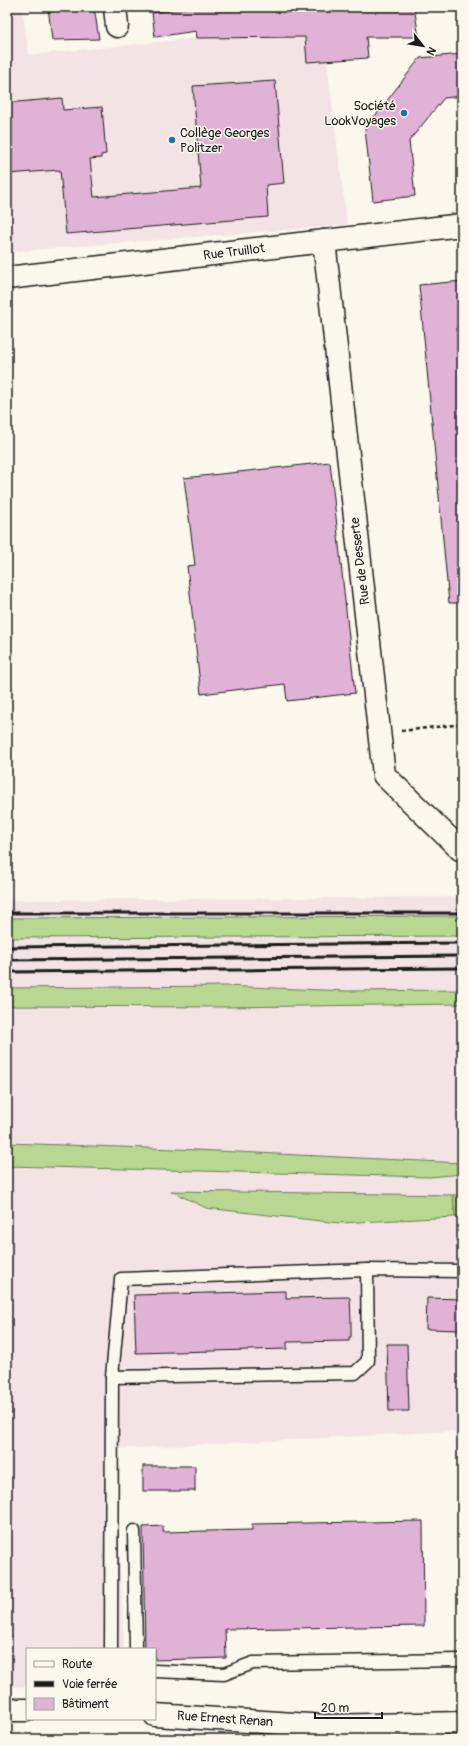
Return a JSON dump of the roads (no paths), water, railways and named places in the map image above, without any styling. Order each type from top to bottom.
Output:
[{"type":"street","name":"Rue Truillot","points":[[7,278],[462,225]]},
{"type":"street","name":"Rue de Desserte","points":[[324,241],[384,775],[461,849]]},
{"type":"street","points":[[7,1710],[26,1710]]},
{"type":"street","name":"Rue Ernest Renan","points":[[156,1715],[325,1726],[347,1732],[462,1723]]},
{"type":"lane","points":[[112,1377],[355,1373],[368,1361],[367,1270]]},
{"type":"lane","points":[[111,1648],[112,1377],[121,1279],[367,1270],[462,1271]]},
{"type":"lane","points":[[134,1531],[136,1648]]},
{"type":"lane","points":[[156,1671],[224,1674],[253,1663],[462,1660]]},
{"type":"railway","points":[[7,913],[462,913]]},
{"type":"railway","points":[[7,947],[462,943]]},
{"type":"railway","points":[[7,960],[462,956]]},
{"type":"railway","points":[[7,972],[462,968]]},
{"type":"place","name":"Société LookVoyages","points":[[404,113]]},
{"type":"place","name":"Collège Georges Politzer","points":[[172,140]]}]
